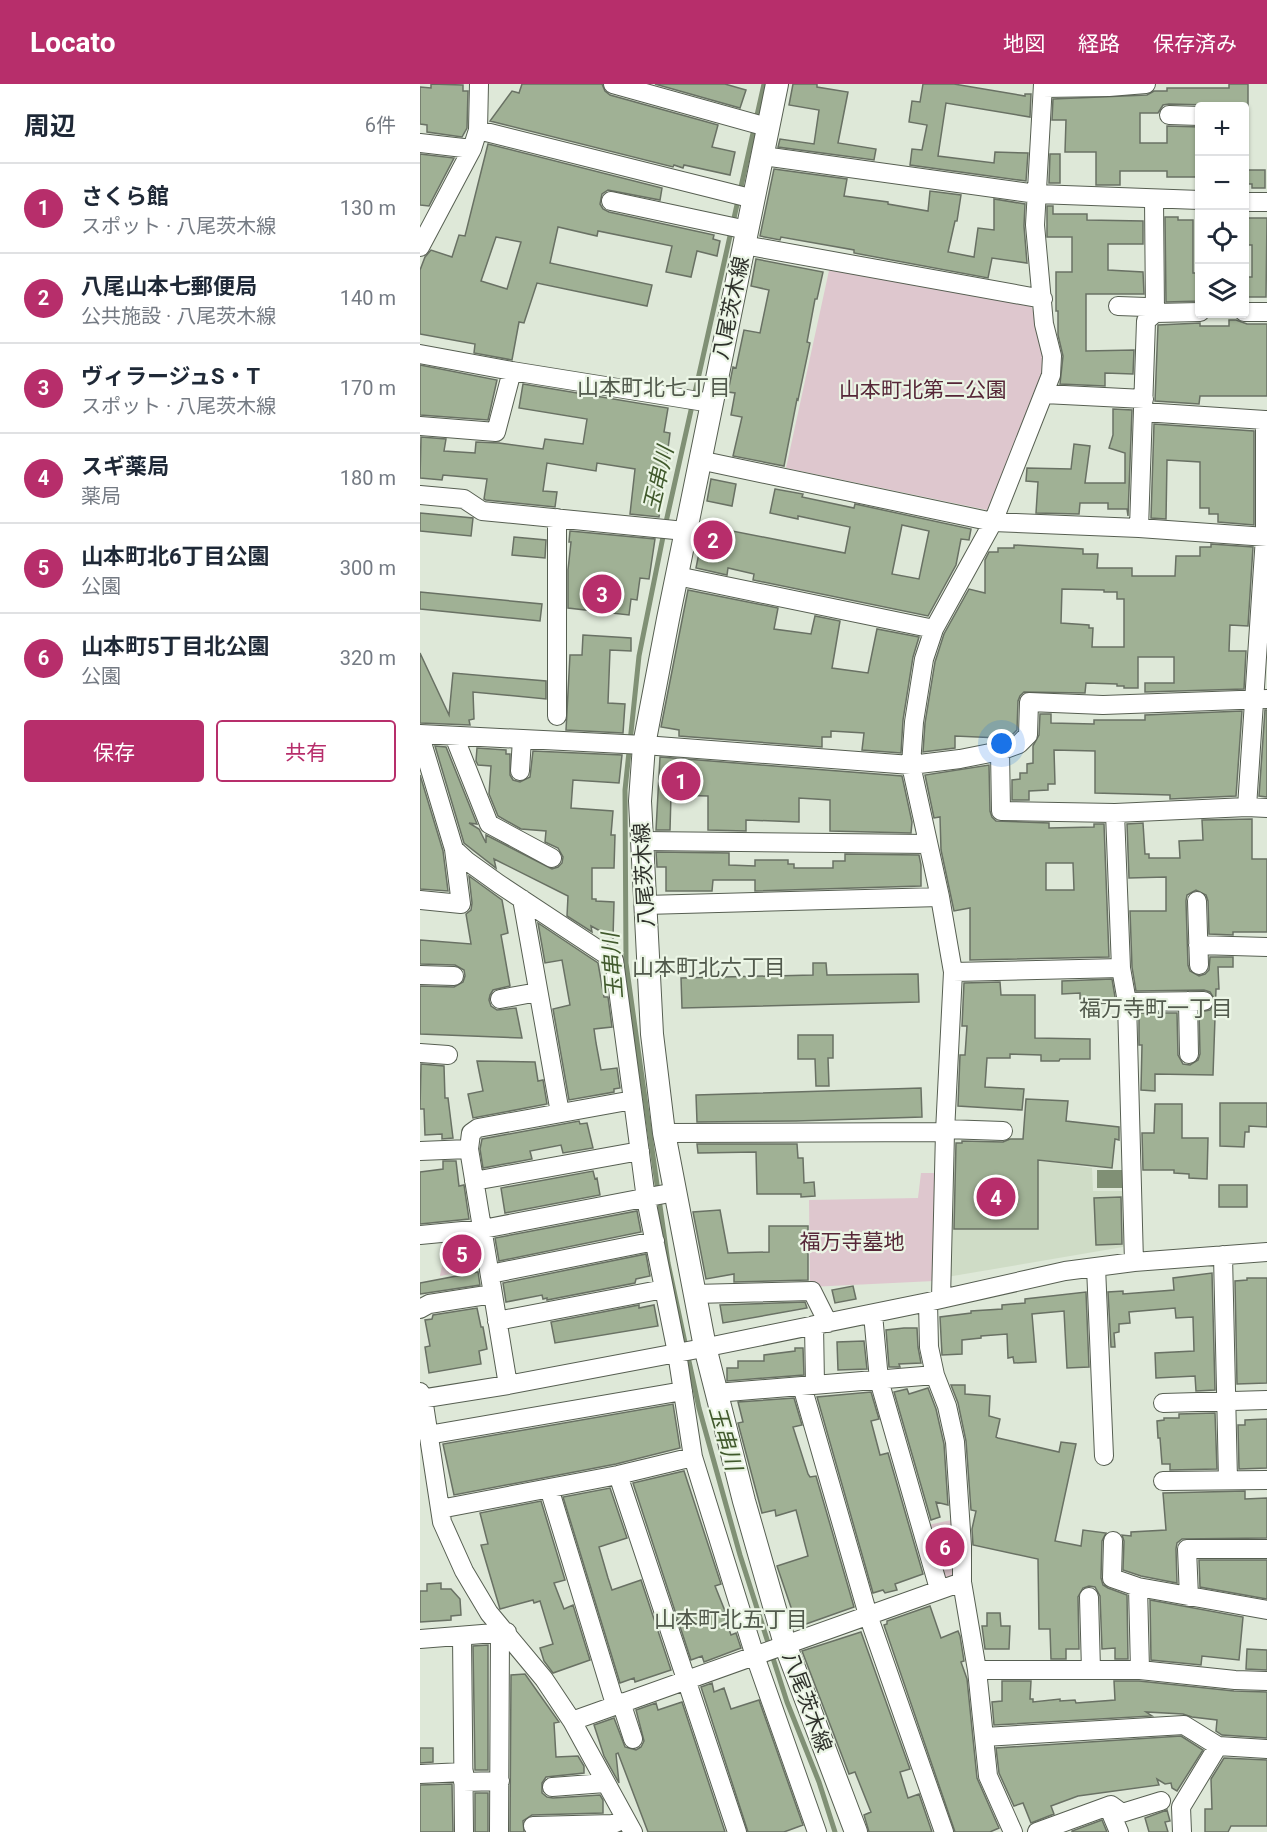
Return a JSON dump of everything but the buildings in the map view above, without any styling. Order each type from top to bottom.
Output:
[{"type":"main road","name":"八尾茨木線","points":[[777,84],[766,127],[763,156],[747,198],[745,234],[707,402],[699,460],[671,529],[677,576],[643,745],[640,801],[652,1034],[664,1133],[660,1196],[694,1294],[701,1348],[716,1393],[783,1645],[855,1832]]},
{"type":"street","points":[[420,246],[472,149],[478,130],[480,84]]},
{"type":"street","points":[[1013,1832],[988,1776],[977,1670],[962,1582],[955,1442],[929,1347],[935,1301],[953,972],[940,897],[911,765],[914,722],[924,659],[934,629],[993,522],[1051,375],[1052,356],[1044,324],[1035,225],[1043,86],[1109,87],[1146,84]]},
{"type":"street","points":[[618,85],[766,127]]},
{"type":"street","points":[[1169,115],[1195,116]]},
{"type":"street","points":[[478,130],[747,198]]},
{"type":"street","points":[[420,143],[472,149]]},
{"type":"street","points":[[763,156],[1037,194],[1195,200]]},
{"type":"street","points":[[1139,528],[1146,321],[1155,312],[1154,198]]},
{"type":"street","points":[[611,201],[721,224],[745,234],[1043,299]]},
{"type":"street","points":[[1249,202],[1267,202]]},
{"type":"street","points":[[1118,306],[1146,307],[1155,312],[1195,312]]},
{"type":"street","points":[[1249,312],[1267,312]]},
{"type":"street","points":[[420,354],[707,402]]},
{"type":"street","points":[[420,426],[496,432],[512,371]]},
{"type":"street","points":[[1044,394],[1266,420],[1266,537],[1260,700],[1247,807]]},
{"type":"street","points":[[699,460],[993,522],[1139,528],[1266,537]]},
{"type":"street","points":[[420,495],[464,499],[482,510],[671,529]]},
{"type":"street","points":[[557,518],[557,716]]},
{"type":"street","points":[[677,576],[934,629]]},
{"type":"street","points":[[420,900],[461,904],[454,849],[420,735],[643,745],[911,765],[960,759],[1019,744],[1028,735],[1029,702],[1103,705],[1260,700]]},
{"type":"street","points":[[454,736],[489,824],[552,858]]},
{"type":"street","points":[[519,771],[522,739]]},
{"type":"street","points":[[1000,750],[1001,811],[1115,813],[1267,808]]},
{"type":"street","points":[[1115,813],[1120,968],[1127,1002],[1134,1262]]},
{"type":"street","points":[[642,841],[928,844]]},
{"type":"street","points":[[454,849],[467,861],[614,960],[640,1151],[660,1196],[655,1241],[677,1353],[693,1457],[817,1832]]},
{"type":"street","points":[[645,904],[940,897]]},
{"type":"street","points":[[522,899],[560,1113]]},
{"type":"street","points":[[1197,901],[1199,965]]},
{"type":"street","points":[[1198,945],[1267,946]]},
{"type":"street","points":[[953,972],[1120,968]]},
{"type":"street","points":[[420,975],[454,976]]},
{"type":"street","points":[[500,999],[538,992]]},
{"type":"street","points":[[1127,1002],[1196,1001],[1190,1054]]},
{"type":"street","points":[[420,1053],[448,1055]]},
{"type":"street","points":[[508,1385],[469,1149],[471,1133],[478,1128],[633,1100]]},
{"type":"street","points":[[664,1133],[1003,1131]]},
{"type":"street","points":[[420,1151],[469,1149]]},
{"type":"street","points":[[474,1181],[640,1151]]},
{"type":"street","points":[[420,1235],[483,1229],[660,1196]]},
{"type":"street","points":[[490,1274],[655,1241]]},
{"type":"street","points":[[628,1825],[572,1721],[544,1679],[489,1613],[464,1571],[442,1522],[421,1397],[508,1385],[677,1353],[935,1301],[1065,1271],[1134,1262],[1267,1252]]},
{"type":"street","points":[[1223,1255],[1228,1480]]},
{"type":"street","points":[[1096,1267],[1104,1456]]},
{"type":"street","points":[[497,1321],[664,1289]]},
{"type":"street","points":[[694,1294],[812,1291],[821,1324],[808,1385],[868,1615],[944,1832]]},
{"type":"street","points":[[420,1308],[429,1304],[493,1294]]},
{"type":"street","points":[[873,1314],[879,1380],[939,1589]]},
{"type":"street","points":[[716,1393],[935,1375]]},
{"type":"street","points":[[429,1435],[683,1392]]},
{"type":"street","points":[[1163,1403],[1267,1400]]},
{"type":"street","points":[[440,1509],[618,1475],[693,1457]]},
{"type":"street","points":[[618,1475],[737,1832]]},
{"type":"street","points":[[1163,1481],[1267,1480]]},
{"type":"street","points":[[549,1488],[618,1703],[633,1738]]},
{"type":"street","points":[[1113,1541],[1112,1578],[1138,1587],[1267,1610]]},
{"type":"street","points":[[1189,1597],[1187,1550],[1267,1548]]},
{"type":"street","points":[[572,1721],[962,1582]]},
{"type":"street","points":[[1138,1587],[1140,1670]]},
{"type":"street","points":[[1089,1597],[1091,1670]]},
{"type":"street","points":[[420,1639],[503,1632]]},
{"type":"street","points":[[500,1832],[503,1632]]},
{"type":"street","points":[[462,1636],[464,1832]]},
{"type":"street","points":[[977,1670],[1140,1670],[1267,1681]]},
{"type":"street","points":[[984,1737],[1184,1725],[1218,1746],[1267,1749]]},
{"type":"street","points":[[1182,1832],[1181,1807],[1218,1746]]},
{"type":"street","points":[[420,1774],[500,1781]]},
{"type":"street","points":[[552,1787],[605,1783]]},
{"type":"street","points":[[1036,1832],[1111,1805],[1122,1813],[1161,1801]]},
{"type":"street","points":[[1108,1806],[1119,1832]]},
{"type":"street","points":[[533,1826],[628,1825]]},
{"type":"shaded area","points":[[951,1157],[1019,1157],[1092,1168],[1093,1191],[1122,1191],[1125,1243],[1123,1247],[947,1277]]},
{"type":"shaded area","points":[[1097,1170],[1122,1170],[1122,1188],[1097,1188]]},
{"type":"green space","name":"山本町北第二公園","points":[[830,266],[1031,305],[1047,355],[1044,381],[987,510],[786,468]]},
{"type":"green space","name":"福万寺墓地","points":[[921,1173],[936,1173],[934,1281],[810,1287],[809,1200],[918,1198]]},
{"type":"green space","points":[[477,1236],[482,1268],[440,1276],[447,1239]]},
{"type":"green space","points":[[956,1519],[953,1576],[949,1578],[943,1576],[928,1525]]},
{"type":"waterway","name":"玉串川","points":[[764,84],[666,522],[639,656],[625,790],[626,963],[668,1263],[699,1408],[740,1555],[787,1702],[819,1782],[835,1832]]},
{"type":"place","name":"八尾山本七郵便局","points":[[713,540]]},
{"type":"place","name":"ヴィラージュS・T","points":[[602,594]]},
{"type":"place","name":"さくら館","points":[[681,781]]},
{"type":"place","name":"スギ薬局","points":[[996,1197]]},
{"type":"place","name":"山本町北6丁目公園","points":[[462,1254]]},
{"type":"place","name":"山本町5丁目北公園","points":[[945,1547]]},
{"type":"district","name":"山本町北七丁目","points":[[654,387]]},
{"type":"district","name":"山本町北六丁目","points":[[709,967]]},
{"type":"district","name":"福万寺町一丁目","points":[[1156,1008]]},
{"type":"district","name":"山本町北五丁目","points":[[731,1619]]}]
